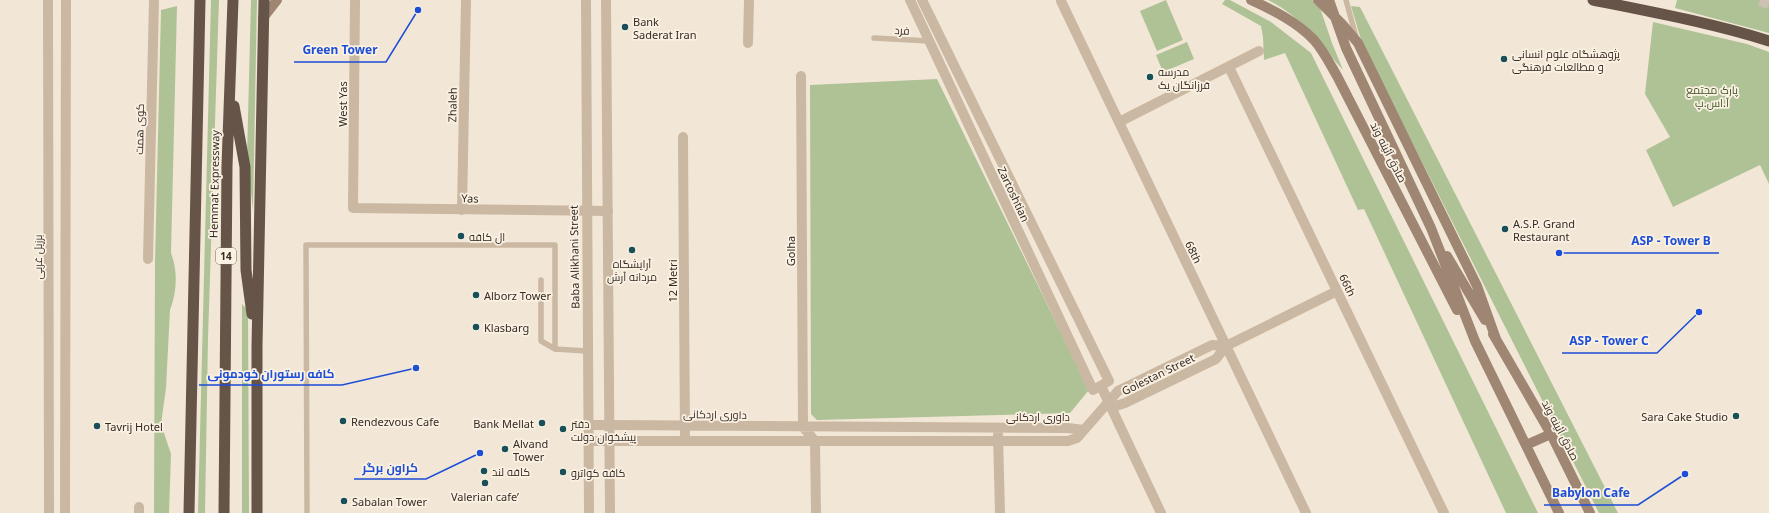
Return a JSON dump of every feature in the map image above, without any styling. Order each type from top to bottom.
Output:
[{"type":"highway","name":"Hemmat Expressway","points":[[189,513],[200,0]]},
{"type":"highway","name":"Hemmat Expressway","points":[[224,513],[230,83],[233,0]]},
{"type":"highway","points":[[257,513],[257,346],[264,0]]},
{"type":"highway","points":[[1594,0],[1667,15],[1743,33],[1769,41]]},
{"type":"highway","points":[[230,83],[245,167],[246,270],[257,346]]},
{"type":"main road","points":[[263,18],[277,0]]},
{"type":"main road","name":"صادق آئینه وند","points":[[1252,0],[1294,24],[1314,40],[1337,76],[1446,290],[1476,342],[1559,513]]},
{"type":"main road","name":"صادق آئینه وند","points":[[1318,0],[1342,24],[1358,43],[1477,286],[1496,339]]},
{"type":"main road","name":"صادق آئینه وند","points":[[1329,0],[1346,48],[1431,228],[1476,342]]},
{"type":"main road","name":"صادق آئینه وند","points":[[1431,228],[1551,434],[1590,513]]},
{"type":"main road","points":[[1526,445],[1551,434]]},
{"type":"street","name":"برزیل غربی","points":[[48,0],[49,513]]},
{"type":"street","points":[[65,513],[66,0]]},
{"type":"street","name":"کوی همت","points":[[148,259],[154,0]]},
{"type":"street","name":"West Yas","points":[[353,208],[355,0]]},
{"type":"street","name":"Zhaleh","points":[[462,210],[466,0]]},
{"type":"street","name":"Baba Alikhani Street","points":[[586,0],[586,212],[589,513]]},
{"type":"street","points":[[606,0],[610,513]]},
{"type":"street","points":[[748,43],[749,0]]},
{"type":"street","name":"Zartoshtian","points":[[910,0],[1093,390],[1110,381],[922,0]]},
{"type":"street","name":"68th","points":[[1060,1],[1306,513]]},
{"type":"street","points":[[1119,122],[1259,51]]},
{"type":"street","name":"66th","points":[[1229,67],[1444,513]]},
{"type":"street","name":"Golha","points":[[801,76],[803,427]]},
{"type":"street","name":"12 Metri","points":[[683,137],[685,441]]},
{"type":"street","name":"Yas","points":[[353,208],[586,212],[608,211]]},
{"type":"street","name":"Golestan Street","points":[[1226,346],[1212,345],[1124,387],[1112,396],[1108,404],[1116,406],[1124,403],[1216,359],[1226,346],[1337,291]]},
{"type":"street","points":[[1101,386],[1108,404],[1161,513]]},
{"type":"street","points":[[1084,430],[1108,404]]},
{"type":"street","name":"داوری اردکانی","points":[[588,425],[999,429],[1068,428],[1084,430]]},
{"type":"street","points":[[803,427],[815,441],[816,513]]},
{"type":"street","points":[[999,429],[1000,513]]},
{"type":"street","name":"داوری اردکانی","points":[[588,441],[1068,442],[1077,438],[1084,430]]},
{"type":"lane","points":[[1346,0],[1358,43]]},
{"type":"lane","name":"فرد","points":[[874,38],[929,41]]},
{"type":"lane","points":[[306,513],[306,245],[556,245],[555,349]]},
{"type":"lane","points":[[541,280],[541,341],[555,349],[587,351]]},
{"type":"green space","points":[[211,0],[219,0],[208,339],[205,513],[198,513]]},
{"type":"green space","points":[[251,0],[257,0],[253,211],[247,156]]},
{"type":"green space","points":[[1166,0],[1183,40],[1157,51],[1140,11]]},
{"type":"green space","points":[[1225,0],[1230,0],[1271,22],[1311,53],[1538,513],[1506,513],[1364,209],[1358,210],[1285,53],[1264,60],[1261,26],[1222,4]]},
{"type":"green space","points":[[1268,0],[1312,0],[1319,5],[1343,70],[1300,22]]},
{"type":"green space","points":[[1677,0],[1769,0],[1769,33],[1675,8]]},
{"type":"green space","points":[[177,6],[171,253],[175,267],[176,282],[170,310],[166,388],[161,424],[171,454],[169,513],[154,513],[155,262],[161,10]]},
{"type":"green space","points":[[1351,6],[1360,7],[1618,513],[1599,513],[1362,43]]},
{"type":"green space","name":"پارک مجتمع آ.اس.پ","points":[[1653,22],[1747,44],[1769,52],[1769,184],[1760,165],[1673,207],[1646,150],[1670,137],[1645,94]]},
{"type":"green space","points":[[1187,42],[1194,59],[1163,72],[1156,55]]},
{"type":"green space","points":[[937,79],[1089,390],[1070,413],[817,420],[811,414],[810,85]]},
{"type":"green space","points":[[242,304],[248,310],[249,513],[242,513]]},
{"type":"tunnel","points":[[1760,0],[1769,4]]},
{"type":"place","name":"Green Tower","points":[[418,10]]},
{"type":"place","name":"Bank Saderat Iran","points":[[625,27]]},
{"type":"place","name":"پژوهشگاه علوم انسانی و مطالعات فرهنگی","points":[[1504,59]]},
{"type":"place","name":"مدرسه فرزانگان یک","points":[[1150,77]]},
{"type":"place","name":"A.S.P. Grand Restaurant","points":[[1505,229]]},
{"type":"place","name":"ال کافه","points":[[461,236]]},
{"type":"place","name":"آرایشگاه مردانه آرش","points":[[632,250]]},
{"type":"place","name":"ASP - Tower B","points":[[1559,253]]},
{"type":"place","name":"Alborz Tower","points":[[476,295]]},
{"type":"place","name":"ASP - Tower C","points":[[1699,312]]},
{"type":"place","name":"Klasbarg","points":[[476,327]]},
{"type":"place","name":"کافه رستوران خودمونی","points":[[416,368]]},
{"type":"place","name":"Sara Cake Studio","points":[[1736,416]]},
{"type":"place","name":"Rendezvous Cafe","points":[[343,421]]},
{"type":"place","name":"Bank Mellat","points":[[542,423]]},
{"type":"place","name":"Tavrij Hotel","points":[[97,426]]},
{"type":"place","name":"دفتر پیشخوان دولت","points":[[563,429]]},
{"type":"place","name":"Alvand Tower","points":[[505,449]]},
{"type":"place","name":"کراون برگر","points":[[480,453]]},
{"type":"place","name":"کافه لند","points":[[484,471]]},
{"type":"place","name":"کافه کواترو","points":[[563,472]]},
{"type":"place","name":"Babylon Cafe","points":[[1685,474]]},
{"type":"place","name":"Valerian cafe’","points":[[485,483]]},
{"type":"place","name":"Sabalan Tower","points":[[344,501]]}]
